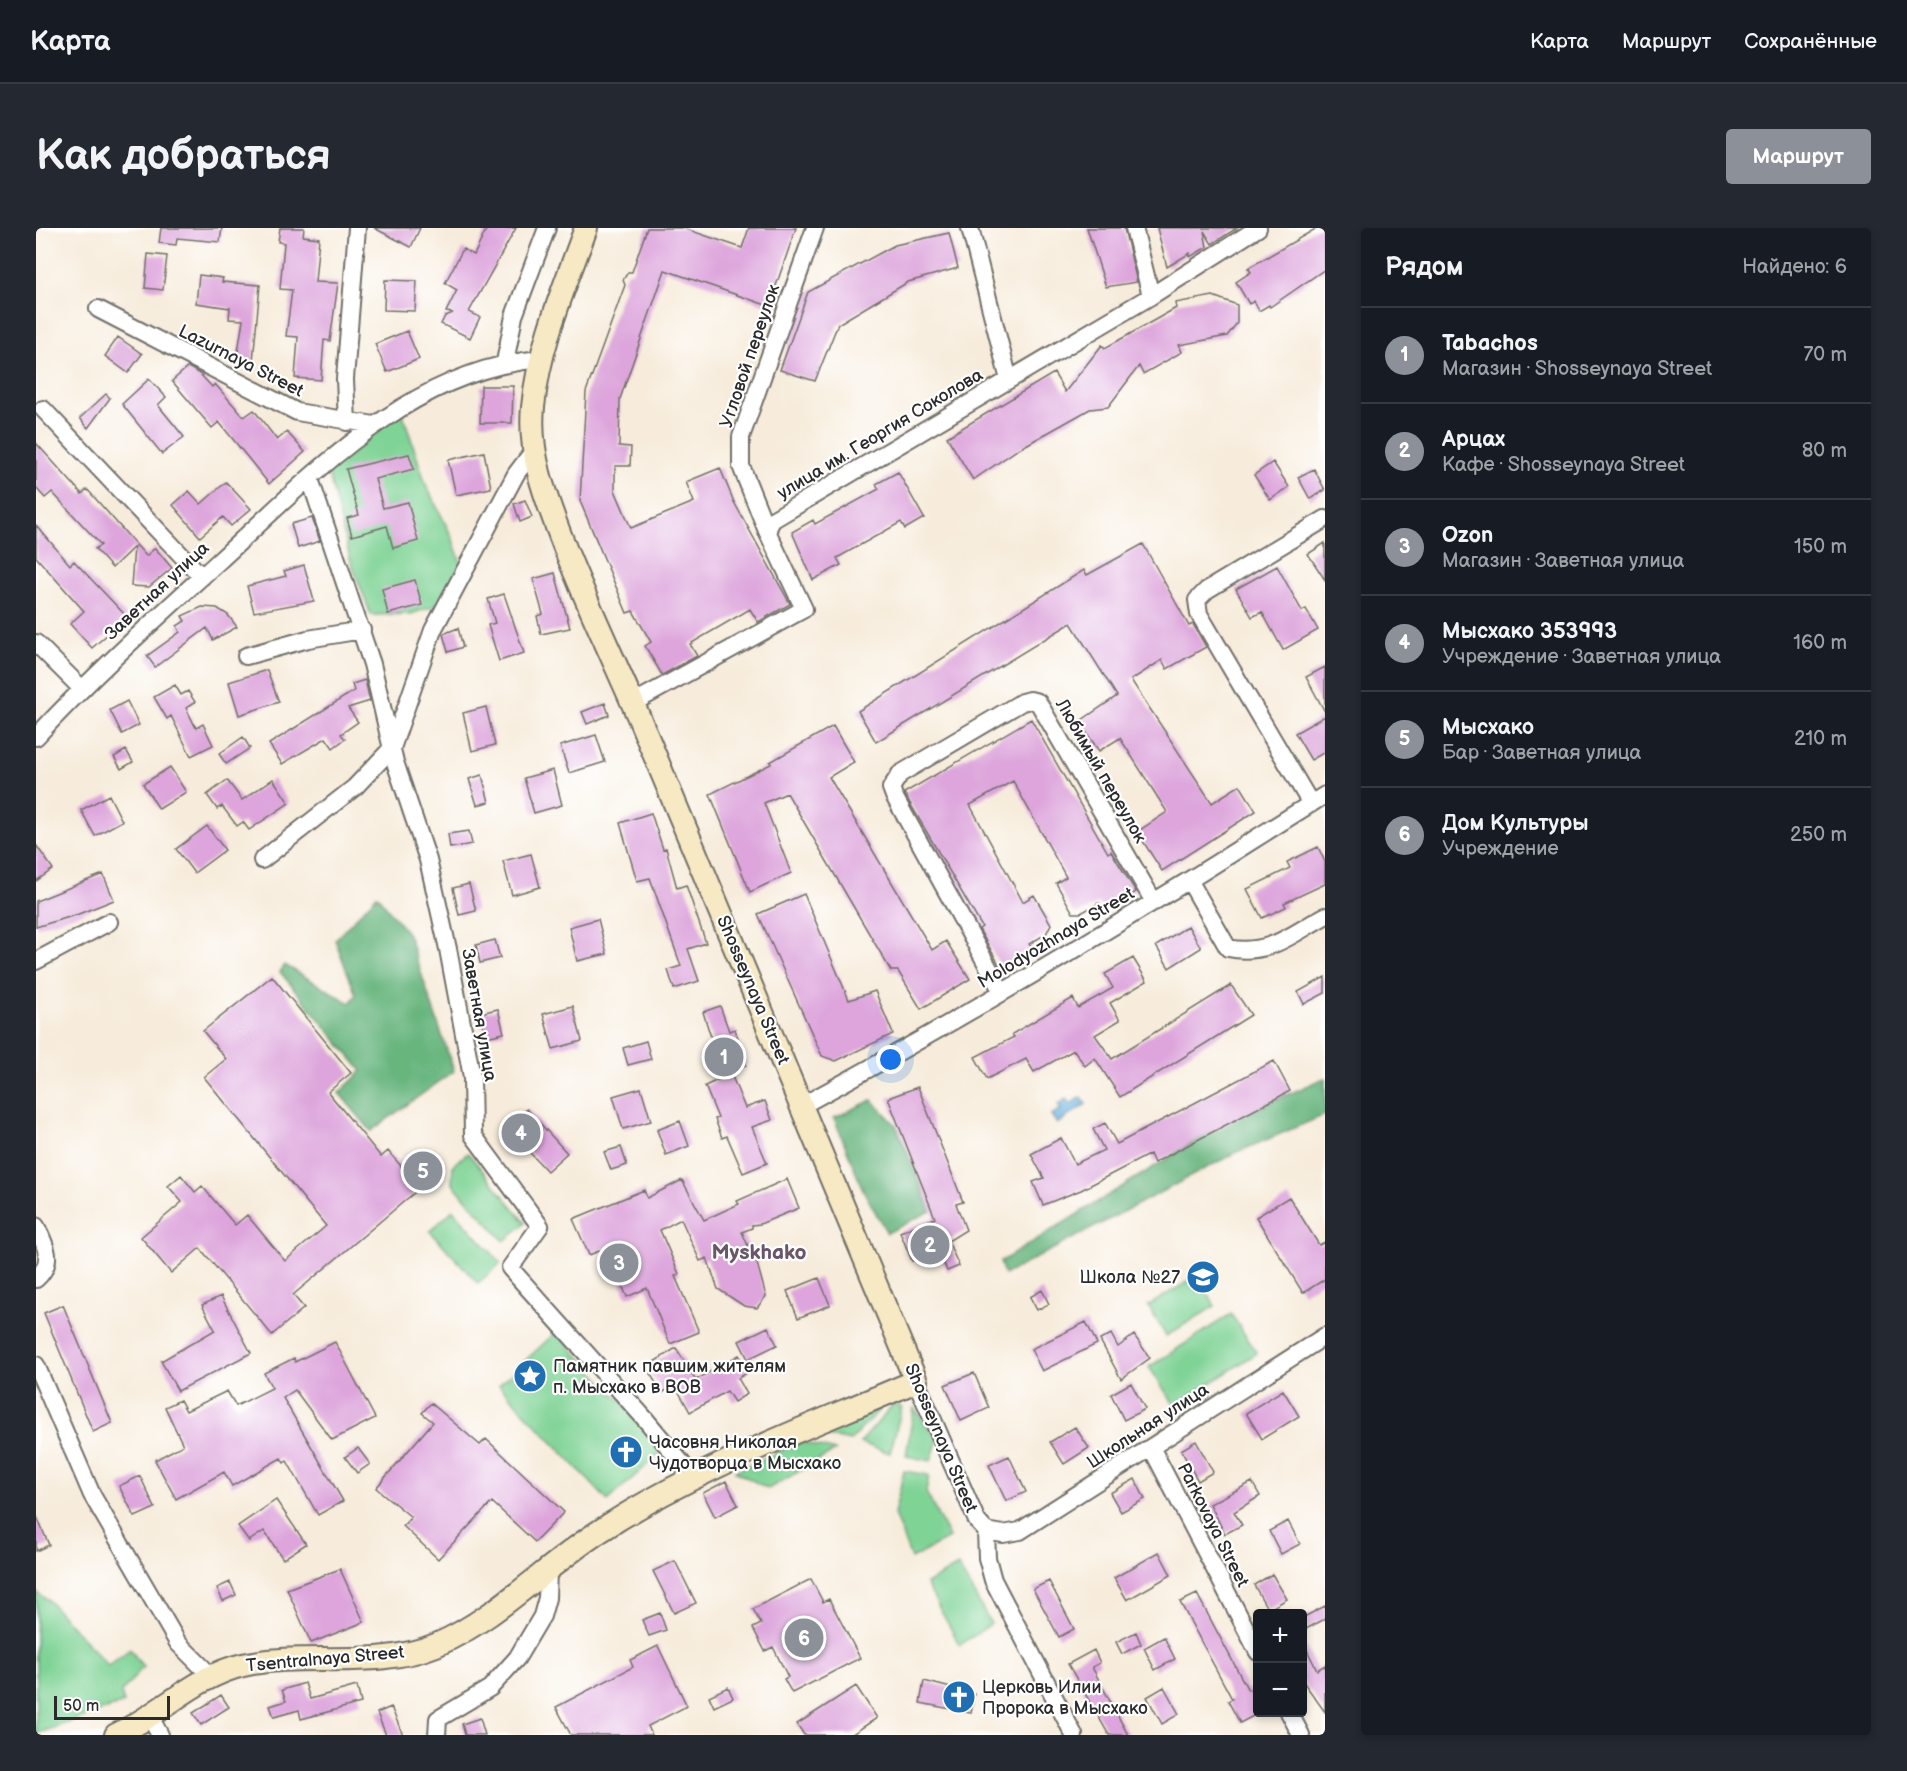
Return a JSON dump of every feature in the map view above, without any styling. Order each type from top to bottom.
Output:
[{"type":"street","points":[[347,422],[345,378],[357,228]]},
{"type":"street","points":[[505,362],[514,316],[547,228]]},
{"type":"street","name":"Shosseynaya Street","points":[[586,228],[540,358],[532,409],[534,450],[543,492],[594,620],[633,703],[916,1381],[977,1521],[986,1531],[987,1558],[993,1580],[1074,1735]]},
{"type":"street","name":"Угловой переулок","points":[[767,531],[741,466],[741,437],[815,228]]},
{"type":"street","points":[[970,228],[1009,380]]},
{"type":"street","points":[[1134,228],[1151,296]]},
{"type":"street","name":"улица им. Георгия Соколова","points":[[767,531],[772,520],[1151,296],[1258,228]]},
{"type":"street","name":"Lazurnaya Street","points":[[98,309],[297,412],[374,425]]},
{"type":"street","name":"Заветная улица","points":[[36,737],[81,688],[310,479],[374,425],[424,395],[463,377],[505,362],[540,358]]},
{"type":"street","points":[[43,409],[202,577]]},
{"type":"street","points":[[262,860],[355,788],[392,748],[433,630],[516,474],[534,450]]},
{"type":"street","name":"Заветная улица","points":[[310,479],[362,630],[392,748],[428,860],[448,949],[472,1077],[473,1136],[540,1226],[510,1268],[646,1420],[694,1478]]},
{"type":"street","points":[[1318,800],[1198,614],[1197,600],[1207,590],[1325,519]]},
{"type":"street","points":[[633,703],[804,609],[767,531]]},
{"type":"street","points":[[246,656],[308,639],[362,630]]},
{"type":"street","points":[[36,643],[81,688]]},
{"type":"street","name":"Любимый переулок","points":[[1002,992],[894,796],[891,788],[900,774],[1022,702],[1038,702],[1154,902]]},
{"type":"street","name":"Molodyozhnaya Street","points":[[801,1106],[904,1050],[1002,992],[1154,902],[1318,800]]},
{"type":"street","points":[[1189,880],[1228,948],[1248,952],[1263,949],[1325,916]]},
{"type":"street","points":[[36,961],[109,921]]},
{"type":"street","points":[[36,1227],[49,1257],[47,1266],[36,1279]]},
{"type":"street","name":"Школьная улица","points":[[986,1531],[1003,1534],[1020,1531],[1325,1336]]},
{"type":"street","points":[[36,1365],[92,1495],[178,1643],[212,1676]]},
{"type":"street","name":"Tsentralnaya Street","points":[[116,1735],[155,1726],[212,1676],[265,1661],[383,1657],[436,1644],[492,1610],[548,1571],[599,1531],[694,1478],[916,1381]]},
{"type":"street","name":"Parkovaya Street","points":[[1151,1447],[1253,1644]]},
{"type":"street","points":[[437,1735],[438,1719],[490,1688],[517,1658],[543,1616],[547,1598],[548,1571]]},
{"type":"street","points":[[1291,1717],[1301,1735]]},
{"type":"green space","points":[[402,411],[426,485],[452,537],[461,563],[438,605],[411,614],[371,615],[351,562],[327,468]]},
{"type":"green space","points":[[377,895],[408,934],[454,1071],[371,1131],[339,1093],[362,1071],[280,972],[285,965],[350,1003],[356,995],[335,940]]},
{"type":"green space","points":[[1325,1078],[1325,1115],[1233,1154],[1004,1275],[1000,1262],[1228,1121]]},
{"type":"green space","points":[[872,1100],[896,1125],[931,1211],[887,1233],[863,1190],[834,1118]]},
{"type":"green space","points":[[468,1153],[526,1223],[504,1241],[452,1183],[453,1165]]},
{"type":"green space","points":[[453,1210],[501,1263],[478,1283],[430,1231]]},
{"type":"green space","points":[[1197,1276],[1215,1306],[1166,1336],[1148,1306]]},
{"type":"green space","points":[[1231,1314],[1257,1353],[1175,1406],[1149,1367]]},
{"type":"green space","points":[[556,1332],[665,1448],[608,1501],[499,1385]]},
{"type":"green space","points":[[893,1405],[902,1407],[890,1453],[860,1443]]},
{"type":"green space","points":[[914,1408],[938,1439],[931,1461],[906,1456]]},
{"type":"green space","points":[[880,1409],[850,1441],[818,1434]]},
{"type":"green space","points":[[801,1442],[835,1451],[768,1489],[735,1471]]},
{"type":"green space","points":[[904,1471],[929,1475],[926,1492],[949,1538],[911,1559],[894,1514]]},
{"type":"green space","points":[[958,1566],[991,1624],[960,1645],[926,1584]]},
{"type":"green space","points":[[36,1592],[48,1600],[108,1666],[130,1649],[143,1667],[121,1693],[124,1703],[36,1734]]},
{"type":"water","points":[[1081,1097],[1086,1104],[1057,1124],[1051,1115],[1061,1109],[1058,1105],[1066,1099],[1070,1104]]},
{"type":"building","points":[[161,228],[222,228],[220,242],[177,238],[176,245],[159,243]]},
{"type":"building","points":[[280,228],[304,228],[303,236],[319,238],[315,282],[338,283],[330,341],[324,340],[321,380],[295,378],[298,337],[286,336],[292,290],[280,289],[284,243],[278,242]]},
{"type":"building","points":[[374,228],[420,228],[411,247]]},
{"type":"building","points":[[487,228],[516,228],[469,312],[480,317],[470,338],[441,324],[445,316],[453,313],[446,312],[457,290],[445,283],[463,249],[474,255]]},
{"type":"building","points":[[647,228],[683,228],[742,248],[749,228],[796,228],[769,306],[665,270],[620,399],[619,446],[631,447],[630,466],[615,466],[615,490],[631,528],[694,502],[686,482],[720,468],[734,502],[790,604],[758,622],[750,609],[690,644],[697,656],[662,675],[645,646],[651,642],[633,611],[627,613],[580,501],[586,392],[625,285],[623,280],[628,272],[632,272]]},
{"type":"building","points":[[1087,228],[1124,228],[1137,282],[1106,287]]},
{"type":"building","points":[[1157,228],[1237,228],[1212,244],[1204,231],[1207,247],[1190,257],[1190,253],[1167,267]]},
{"type":"building","points":[[1317,228],[1325,228],[1325,269],[1270,307],[1269,305],[1259,311],[1254,301],[1249,304],[1236,282],[1251,272],[1248,268]]},
{"type":"building","points":[[949,233],[958,268],[908,282],[838,324],[815,381],[780,370],[808,292],[895,245]]},
{"type":"building","points":[[148,254],[167,256],[163,290],[145,288]]},
{"type":"building","points":[[199,275],[223,278],[222,282],[260,285],[253,361],[237,358],[243,320],[229,319],[230,308],[196,303]]},
{"type":"building","points":[[385,280],[417,281],[415,311],[384,310]]},
{"type":"building","points":[[1213,296],[1237,305],[1237,323],[1227,336],[1179,345],[1182,352],[1143,374],[1139,366],[1108,407],[1090,409],[1017,450],[973,480],[947,437],[1054,373],[1065,392],[1102,345],[1105,348],[1176,308],[1175,303]]},
{"type":"building","points":[[407,331],[419,359],[387,372],[375,344]]},
{"type":"building","points":[[118,337],[142,354],[128,373],[105,356]]},
{"type":"building","points":[[188,367],[200,374],[212,387],[215,384],[244,417],[254,410],[277,440],[287,432],[305,452],[269,484],[219,422],[212,428],[172,381]]},
{"type":"building","points":[[149,379],[166,397],[158,405],[184,437],[162,454],[122,404]]},
{"type":"building","points":[[481,386],[513,386],[512,423],[480,423]]},
{"type":"building","points":[[106,394],[110,398],[88,428],[80,418]]},
{"type":"building","points":[[36,443],[82,494],[87,489],[146,556],[155,548],[172,568],[149,587],[131,586],[134,547],[112,568],[95,549],[101,545],[52,492],[45,498],[36,488]]},
{"type":"building","points":[[484,452],[491,488],[456,495],[448,460]]},
{"type":"building","points":[[409,454],[414,469],[375,479],[383,508],[408,502],[418,541],[393,548],[387,526],[352,536],[347,518],[359,515],[346,469]]},
{"type":"building","points":[[1273,462],[1289,487],[1270,500],[1254,475]]},
{"type":"building","points":[[1314,469],[1325,490],[1310,499],[1298,477]]},
{"type":"building","points":[[898,472],[924,518],[905,529],[901,522],[837,558],[841,565],[813,580],[792,532],[813,520],[815,524],[879,489],[876,484]]},
{"type":"building","points":[[226,482],[251,509],[231,526],[223,517],[200,537],[173,505],[189,491],[201,504]]},
{"type":"building","points":[[525,500],[532,517],[520,522],[514,504]]},
{"type":"building","points":[[312,518],[320,541],[298,548],[291,524]]},
{"type":"building","points":[[36,525],[70,565],[74,561],[127,617],[92,648],[70,624],[84,611],[36,557]]},
{"type":"building","points":[[1325,543],[1325,580],[1308,554]]},
{"type":"building","points":[[1143,544],[1189,626],[1193,624],[1206,647],[1167,669],[1162,660],[1131,680],[1212,803],[1240,785],[1256,811],[1162,871],[1137,832],[1167,812],[1120,738],[1099,751],[1079,722],[1117,696],[1071,623],[876,742],[858,711],[1084,570],[1087,575]]},
{"type":"building","points":[[304,565],[314,601],[254,612],[247,586],[286,576],[284,571]]},
{"type":"building","points":[[1277,566],[1302,611],[1306,609],[1318,630],[1283,650],[1262,612],[1252,617],[1236,589]]},
{"type":"building","points":[[555,573],[570,628],[541,634],[537,616],[543,614],[533,579]]},
{"type":"building","points":[[415,580],[422,605],[388,614],[382,589]]},
{"type":"building","points":[[504,594],[524,653],[499,661],[488,625],[495,623],[488,599]]},
{"type":"building","points":[[202,607],[217,608],[228,615],[237,627],[213,640],[207,628],[155,667],[147,656],[180,632],[177,626],[185,621],[182,616]]},
{"type":"building","points":[[458,628],[463,647],[448,652],[443,634]]},
{"type":"building","points":[[1325,667],[1325,712],[1306,677]]},
{"type":"building","points":[[267,670],[279,702],[239,715],[229,682]]},
{"type":"building","points":[[365,680],[370,701],[348,708],[358,722],[341,734],[345,739],[333,748],[326,738],[282,764],[269,744],[354,691],[352,684]]},
{"type":"building","points":[[175,685],[181,695],[188,691],[195,702],[186,708],[196,728],[203,724],[213,745],[191,756],[171,716],[167,719],[154,697]]},
{"type":"building","points":[[127,701],[139,725],[122,734],[110,710]]},
{"type":"building","points":[[605,703],[609,715],[587,724],[582,712]]},
{"type":"building","points":[[486,707],[495,745],[472,751],[463,713]]},
{"type":"building","points":[[1325,716],[1325,752],[1311,760],[1295,733]]},
{"type":"building","points":[[1031,719],[1108,853],[1111,851],[1136,892],[1104,910],[1099,903],[1081,913],[1073,913],[1056,883],[1066,877],[1013,781],[970,805],[1023,902],[1034,895],[1051,924],[1046,934],[1029,944],[1034,951],[1003,971],[979,929],[982,927],[904,793]]},
{"type":"building","points":[[833,726],[854,762],[829,777],[932,950],[946,941],[970,979],[921,1009],[898,971],[891,971],[787,793],[764,803],[791,873],[750,892],[710,794],[771,764],[770,762]]},
{"type":"building","points":[[596,735],[605,762],[569,773],[560,746]]},
{"type":"building","points":[[243,737],[250,748],[226,764],[219,754]]},
{"type":"building","points":[[126,750],[133,762],[121,769],[114,757]]},
{"type":"building","points":[[170,767],[186,792],[159,809],[143,784]]},
{"type":"building","points":[[553,770],[562,805],[534,813],[524,778]]},
{"type":"building","points":[[482,775],[489,802],[477,805],[469,779]]},
{"type":"building","points":[[273,779],[289,803],[249,830],[243,822],[237,826],[222,806],[217,809],[207,795],[227,780],[242,800]]},
{"type":"building","points":[[109,795],[122,821],[95,836],[81,810]]},
{"type":"building","points":[[651,813],[663,849],[666,848],[677,888],[686,885],[706,943],[688,949],[699,981],[674,989],[668,970],[681,966],[650,878],[637,881],[620,823]]},
{"type":"building","points":[[207,826],[225,850],[194,873],[176,849]]},
{"type":"building","points":[[469,831],[472,844],[450,848],[448,834]]},
{"type":"building","points":[[36,845],[53,869],[36,881]]},
{"type":"building","points":[[1318,847],[1325,862],[1325,884],[1284,903],[1286,907],[1262,918],[1247,889],[1290,868],[1287,862]]},
{"type":"building","points":[[531,854],[540,887],[512,895],[503,861]]},
{"type":"building","points":[[103,874],[114,900],[36,927],[36,901]]},
{"type":"building","points":[[469,884],[476,911],[459,915],[453,888]]},
{"type":"building","points":[[804,894],[849,1000],[875,991],[893,1034],[836,1061],[822,1056],[758,914]]},
{"type":"building","points":[[598,919],[607,954],[577,961],[569,927]]},
{"type":"building","points":[[1188,926],[1201,948],[1169,968],[1156,946]]},
{"type":"building","points":[[495,940],[500,958],[480,963],[476,945]]},
{"type":"building","points":[[1133,958],[1147,981],[1110,1003],[1120,1020],[1095,1035],[1112,1059],[1231,985],[1251,1015],[1120,1097],[1095,1058],[1085,1066],[1074,1050],[1034,1072],[1026,1059],[987,1079],[975,1057],[1014,1037],[1012,1034],[1073,998],[1078,1008],[1113,988],[1105,974]]},
{"type":"building","points":[[272,976],[351,1073],[328,1092],[381,1157],[388,1151],[407,1173],[422,1160],[432,1172],[417,1184],[420,1188],[293,1295],[304,1308],[272,1335],[200,1248],[171,1273],[141,1237],[182,1202],[168,1186],[181,1175],[195,1192],[202,1186],[235,1225],[247,1215],[285,1261],[326,1226],[204,1077],[226,1059],[203,1031]]},
{"type":"building","points":[[1325,977],[1325,993],[1304,1004],[1298,992]]},
{"type":"building","points":[[573,1006],[582,1041],[553,1049],[543,1014]]},
{"type":"building","points":[[720,1006],[729,1031],[735,1029],[746,1065],[722,1072],[703,1012]]},
{"type":"building","points":[[498,1009],[504,1033],[486,1037],[480,1013]]},
{"type":"building","points":[[646,1041],[651,1059],[628,1065],[623,1048]]},
{"type":"building","points":[[1274,1061],[1290,1091],[1154,1163],[1150,1154],[1081,1190],[1043,1205],[1033,1182],[1044,1178],[1031,1154],[1061,1138],[1075,1164],[1104,1150],[1093,1129],[1105,1123],[1117,1144]]},
{"type":"building","points":[[731,1074],[745,1108],[765,1101],[772,1120],[752,1127],[767,1163],[743,1173],[727,1136],[722,1138],[715,1119],[718,1118],[705,1086]]},
{"type":"building","points":[[918,1087],[963,1202],[956,1204],[966,1230],[948,1241],[959,1266],[947,1271],[939,1251],[912,1261],[900,1232],[935,1218],[888,1098]]},
{"type":"building","points":[[641,1088],[651,1121],[623,1129],[613,1096]]},
{"type":"building","points":[[527,1109],[567,1153],[547,1171],[507,1128]]},
{"type":"building","points":[[680,1121],[689,1146],[666,1155],[657,1130]]},
{"type":"building","points":[[621,1147],[627,1165],[611,1170],[604,1152]]},
{"type":"building","points":[[787,1179],[799,1208],[752,1225],[752,1228],[742,1232],[753,1257],[755,1256],[766,1296],[757,1308],[744,1306],[718,1289],[707,1258],[700,1261],[681,1219],[660,1230],[679,1274],[675,1276],[699,1332],[670,1344],[647,1288],[627,1297],[607,1248],[589,1255],[573,1219],[644,1190],[647,1198],[682,1180],[704,1220],[739,1204],[737,1201]]},
{"type":"building","points":[[1289,1197],[1319,1245],[1325,1242],[1325,1279],[1303,1293],[1256,1217]]},
{"type":"building","points":[[819,1278],[830,1305],[798,1318],[787,1291]]},
{"type":"building","points":[[1042,1290],[1049,1304],[1037,1310],[1030,1297]]},
{"type":"building","points":[[221,1296],[251,1353],[178,1391],[161,1361],[215,1330],[202,1305]]},
{"type":"building","points":[[63,1305],[112,1423],[93,1432],[44,1313]]},
{"type":"building","points":[[1086,1322],[1097,1344],[1042,1371],[1031,1349]]},
{"type":"building","points":[[768,1327],[777,1345],[748,1359],[739,1341]]},
{"type":"building","points":[[1111,1334],[1118,1347],[1134,1335],[1150,1358],[1121,1379],[1100,1340]]},
{"type":"building","points":[[335,1342],[375,1418],[332,1440],[295,1390],[283,1398],[343,1501],[318,1515],[287,1461],[284,1463],[281,1458],[232,1486],[224,1472],[176,1499],[155,1460],[183,1445],[165,1407],[180,1400],[186,1411],[227,1391],[236,1406],[272,1388],[264,1373],[294,1358],[295,1362]]},
{"type":"building","points":[[676,1348],[696,1380],[739,1355],[749,1372],[738,1378],[747,1394],[734,1402],[727,1391],[690,1412],[675,1385],[662,1393],[646,1367]]},
{"type":"building","points":[[974,1373],[989,1408],[961,1421],[945,1385]]},
{"type":"building","points":[[1131,1383],[1145,1409],[1124,1420],[1111,1394]]},
{"type":"building","points":[[1283,1390],[1299,1416],[1262,1439],[1246,1413]]},
{"type":"building","points":[[431,1403],[480,1445],[486,1439],[564,1512],[535,1542],[492,1502],[438,1559],[403,1526],[411,1517],[376,1488],[433,1422],[422,1413]]},
{"type":"building","points":[[1075,1427],[1089,1448],[1064,1464],[1050,1442]]},
{"type":"building","points":[[1196,1441],[1213,1472],[1198,1481],[1181,1450]]},
{"type":"building","points":[[358,1448],[370,1464],[357,1473],[345,1457]]},
{"type":"building","points":[[1009,1456],[1026,1492],[1006,1501],[989,1465]]},
{"type":"building","points":[[140,1476],[155,1508],[135,1517],[119,1486]]},
{"type":"building","points":[[1135,1479],[1145,1499],[1121,1512],[1110,1493]]},
{"type":"building","points":[[726,1481],[738,1505],[715,1517],[703,1493]]},
{"type":"building","points":[[1252,1482],[1260,1496],[1234,1512],[1242,1525],[1225,1534],[1210,1504]]},
{"type":"building","points":[[276,1500],[306,1544],[283,1559],[264,1531],[249,1541],[238,1526]]},
{"type":"building","points":[[36,1515],[49,1545],[36,1551]]},
{"type":"building","points":[[1288,1521],[1300,1544],[1281,1554],[1269,1531]]},
{"type":"building","points":[[1159,1552],[1171,1575],[1127,1600],[1114,1578]]},
{"type":"building","points":[[675,1561],[696,1603],[674,1613],[653,1571]]},
{"type":"building","points":[[340,1569],[364,1622],[311,1643],[287,1589]]},
{"type":"building","points":[[1272,1574],[1287,1599],[1267,1609],[1254,1585]]},
{"type":"building","points":[[811,1579],[823,1602],[829,1599],[860,1658],[792,1693],[784,1679],[788,1677],[773,1647],[765,1651],[753,1628],[761,1624],[753,1609]]},
{"type":"building","points":[[1049,1581],[1074,1629],[1059,1637],[1033,1589]]},
{"type":"building","points":[[230,1582],[236,1595],[223,1601],[217,1588]]},
{"type":"building","points":[[1197,1594],[1248,1690],[1251,1689],[1253,1693],[1253,1716],[1240,1723],[1228,1701],[1232,1699],[1180,1602]]},
{"type":"building","points":[[1325,1606],[1325,1619],[1307,1628],[1307,1615]]},
{"type":"building","points":[[660,1613],[666,1630],[649,1636],[642,1620]]},
{"type":"building","points":[[1136,1632],[1141,1644],[1122,1654],[1116,1642]]},
{"type":"building","points":[[1164,1637],[1175,1659],[1155,1670],[1144,1648]]},
{"type":"building","points":[[658,1646],[687,1706],[648,1726],[652,1735],[571,1735],[556,1707],[633,1667],[630,1660]]},
{"type":"building","points":[[1094,1650],[1100,1663],[1092,1667],[1128,1735],[1109,1735],[1068,1664]]},
{"type":"building","points":[[1307,1650],[1317,1670],[1325,1665],[1325,1712],[1307,1687]]},
{"type":"building","points":[[924,1681],[974,1694],[971,1713],[920,1703]]},
{"type":"building","points":[[305,1683],[310,1699],[357,1686],[361,1703],[301,1719],[299,1710],[274,1717],[270,1706],[286,1701],[282,1690]]},
{"type":"building","points":[[856,1686],[877,1718],[851,1735],[804,1735],[797,1724]]},
{"type":"building","points":[[728,1687],[733,1698],[714,1707],[709,1696]]},
{"type":"building","points":[[1164,1687],[1179,1714],[1162,1724],[1147,1697]]},
{"type":"building","points":[[221,1695],[229,1707],[201,1725],[193,1713]]},
{"type":"building","points":[[391,1707],[403,1735],[386,1735],[377,1713]]},
{"type":"building","points":[[480,1718],[485,1735],[465,1735],[462,1724]]},
{"type":"place","name":"Tabachos","points":[[724,1057]]},
{"type":"place","name":"Мысхако 353993","points":[[521,1133]]},
{"type":"place","name":"Мысхако","points":[[423,1171]]},
{"type":"place","name":"Арцах","points":[[930,1245]]},
{"type":"place","name":"Ozon","points":[[619,1263]]},
{"type":"place","name":"Школа №27","points":[[1203,1277]]},
{"type":"place","name":"Памятник павшим жителям п. Мысхако в ВОВ","points":[[530,1376]]},
{"type":"place","name":"Часовня Николая Чудотворца в Мысхако","points":[[626,1452]]},
{"type":"place","name":"Дом Культуры","points":[[804,1638]]},
{"type":"place","name":"Церковь Илии Пророка в Мысхако","points":[[959,1697]]},
{"type":"district","name":"Myskhako","points":[[759,1252]]}]
